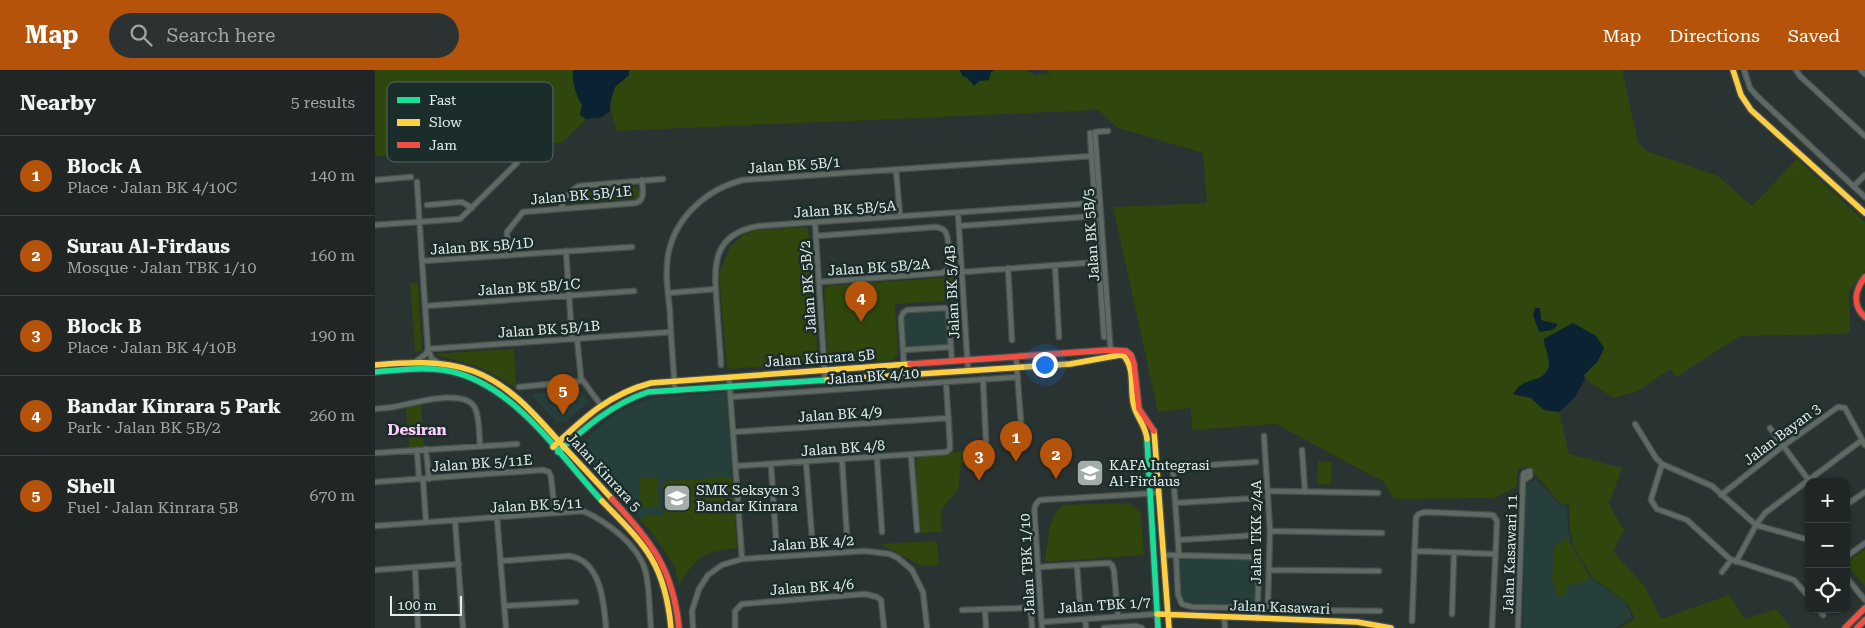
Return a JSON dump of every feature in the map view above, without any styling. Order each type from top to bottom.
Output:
[{"type":"street","points":[[1733,70],[1741,94],[1751,110],[1865,213]]},
{"type":"street","points":[[1744,70],[1750,88],[1757,96],[1865,197]]},
{"type":"street","points":[[1796,70],[1800,76],[1865,136]]},
{"type":"street","points":[[1861,70],[1865,74]]},
{"type":"street","name":"Jalan BK 5B/5","points":[[1108,131],[1095,132],[1111,353]]},
{"type":"street","name":"Jalan BK 5B/5","points":[[1090,133],[1104,337]]},
{"type":"street","name":"Jalan BK 5B/1","points":[[675,389],[668,293],[668,253],[675,232],[696,204],[711,193],[733,182],[743,180],[1092,156]]},
{"type":"street","points":[[375,224],[460,219],[517,163]]},
{"type":"street","points":[[896,170],[900,216]]},
{"type":"street","points":[[1854,186],[1865,174]]},
{"type":"street","points":[[375,180],[411,177]]},
{"type":"street","points":[[561,208],[563,201],[577,187],[663,179]]},
{"type":"street","name":"Jalan BK 5B/1E","points":[[508,255],[507,232],[523,212],[636,203],[643,196],[642,180]]},
{"type":"street","points":[[417,182],[422,261]]},
{"type":"street","points":[[427,205],[462,202],[472,208]]},
{"type":"street","name":"Jalan BK 5B/5A","points":[[721,365],[715,269],[719,252],[723,245],[739,231],[759,226],[1095,203]]},
{"type":"street","name":"Jalan BK 5/4B","points":[[958,213],[968,370]]},
{"type":"street","points":[[959,226],[1096,216]]},
{"type":"street","name":"Jalan BK 5B/2","points":[[815,222],[825,380]]},
{"type":"street","name":"Jalan BK 5B/2A","points":[[816,236],[936,227],[943,229],[945,232],[948,249],[948,269],[942,273],[819,282]]},
{"type":"street","name":"Jalan BK 5B/1D","points":[[428,349],[422,261],[632,246]]},
{"type":"street","points":[[566,251],[569,295],[580,374],[582,381],[600,404]]},
{"type":"street","points":[[962,272],[1099,262]]},
{"type":"street","points":[[1055,265],[1059,337]]},
{"type":"street","points":[[1008,268],[1012,340]]},
{"type":"street","points":[[1865,277],[1859,287],[1856,300],[1859,311],[1865,317]]},
{"type":"street","points":[[668,293],[716,289]]},
{"type":"street","name":"Jalan BK 5B/1C","points":[[425,306],[634,291]]},
{"type":"street","points":[[904,364],[901,315],[907,310],[945,308],[948,310],[952,361]]},
{"type":"street","name":"Jalan BK 5B/1B","points":[[428,349],[671,332]]},
{"type":"street","points":[[903,350],[951,347]]},
{"type":"street","points":[[415,362],[424,356],[428,349]]},
{"type":"street","points":[[428,349],[432,359],[437,362]]},
{"type":"street","points":[[1111,353],[1126,351],[1133,360],[1139,408],[1154,432],[1169,628]]},
{"type":"street","points":[[1111,353],[1124,356],[1130,364],[1133,403],[1135,411],[1145,427],[1147,436],[1158,628]]},
{"type":"street","name":"Jalan Kinrara 5B","points":[[562,445],[569,433],[600,404],[632,388],[651,383],[904,364],[1111,353]]},
{"type":"street","name":"Jalan Kinrara 5B","points":[[556,450],[573,439],[603,414],[624,401],[648,392],[1087,362],[1111,353]]},
{"type":"street","points":[[1016,357],[1022,436]]},
{"type":"street","name":"Jalan Kinrara 5","points":[[375,365],[437,362],[475,372],[493,381],[522,401],[645,535],[661,556],[675,594],[679,628]]},
{"type":"street","name":"Jalan Kinrara 5","points":[[375,372],[425,369],[446,370],[480,382],[508,400],[634,535],[653,559],[667,595],[671,628]]},
{"type":"street","points":[[729,377],[742,559]]},
{"type":"street","name":"Jalan BK 4/10","points":[[731,397],[1018,377]]},
{"type":"street","points":[[983,380],[986,441]]},
{"type":"street","points":[[519,386],[582,381]]},
{"type":"street","points":[[946,382],[949,418]]},
{"type":"street","points":[[375,409],[422,400],[446,398],[465,400],[473,404],[476,411],[480,446]]},
{"type":"street","name":"Jalan Bayan 3","points":[[1721,495],[1783,446],[1838,407],[1845,408],[1862,440]]},
{"type":"street","name":"Jalan BK 4/9","points":[[733,432],[949,418]]},
{"type":"street","name":"Jalan BK 4/8","points":[[736,466],[943,453],[950,449],[949,418]]},
{"type":"street","points":[[1635,424],[1656,458],[1662,464],[1706,483],[1756,525],[1805,539]]},
{"type":"street","points":[[1770,428],[1807,478]]},
{"type":"street","points":[[549,430],[569,433]]},
{"type":"street","name":"Jalan TKK 2/4A","points":[[1264,436],[1270,531],[1267,603],[1269,607],[1277,610],[1380,611]]},
{"type":"street","points":[[573,439],[571,444],[574,458]]},
{"type":"street","points":[[1813,478],[1862,440],[1865,446]]},
{"type":"street","points":[[375,453],[517,444]]},
{"type":"street","points":[[422,450],[429,479]]},
{"type":"street","points":[[422,450],[421,479],[426,522]]},
{"type":"street","points":[[1303,450],[1305,492]]},
{"type":"street","points":[[911,455],[917,530]]},
{"type":"street","points":[[877,458],[882,532]]},
{"type":"street","points":[[842,460],[847,536]]},
{"type":"street","points":[[806,462],[812,537]]},
{"type":"street","points":[[1256,462],[1177,467],[1173,472],[1178,540],[1178,595],[1183,604],[1192,607],[1257,608]]},
{"type":"street","points":[[771,464],[776,539]]},
{"type":"street","points":[[1662,464],[1652,496],[1653,505],[1657,509],[1687,520],[1733,561],[1794,580],[1805,592]]},
{"type":"street","name":"Jalan BK 5/11E","points":[[375,482],[543,470],[549,472],[551,477],[555,513]]},
{"type":"street","name":"Jalan Kasawari 11","points":[[1518,628],[1524,480]]},
{"type":"street","points":[[1722,572],[1733,561],[1756,525],[1773,506],[1805,484]]},
{"type":"street","points":[[1268,491],[1378,494]]},
{"type":"street","points":[[1850,502],[1865,492]]},
{"type":"street","name":"Jalan TBK 1/10","points":[[1042,628],[1036,502],[1040,500],[1159,493]]},
{"type":"street","points":[[1175,503],[1259,498]]},
{"type":"street","name":"Jalan BK 5/11","points":[[375,526],[583,511],[600,518],[614,528],[637,554],[644,568],[651,628]]},
{"type":"street","points":[[1411,621],[1416,517],[1425,512],[1493,515],[1497,521],[1492,628]]},
{"type":"street","points":[[497,518],[506,628]]},
{"type":"street","points":[[455,520],[463,628]]},
{"type":"street","points":[[1270,531],[1382,533]]},
{"type":"street","points":[[1178,540],[1260,535]]},
{"type":"street","points":[[1850,554],[1865,543]]},
{"type":"street","name":"Jalan BK 4/2","points":[[693,628],[694,603],[699,589],[708,575],[722,565],[742,559],[861,551],[890,554],[912,570],[923,592],[927,628]]},
{"type":"street","points":[[1414,551],[1495,554]]},
{"type":"street","points":[[1452,614],[1454,553]]},
{"type":"street","points":[[1164,555],[1253,557],[1259,566],[1257,619]]},
{"type":"street","points":[[501,561],[569,556],[579,558],[600,584],[604,598],[606,628]]},
{"type":"street","points":[[1039,567],[1105,562],[1112,565],[1118,616]]},
{"type":"street","points":[[375,570],[459,564]]},
{"type":"street","points":[[1077,564],[1080,608]]},
{"type":"street","points":[[415,567],[418,628]]},
{"type":"street","points":[[1269,570],[1379,571]]},
{"type":"street","points":[[1850,582],[1865,600]]},
{"type":"street","name":"Jalan BK 4/6","points":[[735,628],[735,611],[742,604],[865,594],[881,600],[884,628]]},
{"type":"street","points":[[504,606],[576,602]]},
{"type":"street","points":[[962,610],[1027,608],[1031,612],[1032,628]]},
{"type":"street","points":[[1845,628],[1865,608]]},
{"type":"street","points":[[985,609],[986,628]]},
{"type":"street","points":[[1322,610],[1322,622]]},
{"type":"street","name":"Jalan TBK 1/7","points":[[1042,622],[1157,614],[1168,616]]},
{"type":"street","name":"Jalan Kasawari","points":[[1168,616],[1357,622],[1391,628]]},
{"type":"street","points":[[1224,618],[1225,628]]},
{"type":"street","points":[[1085,619],[1086,628]]},
{"type":"street","points":[[1857,628],[1865,620]]},
{"type":"street","points":[[1104,628],[1136,626],[1142,628]]},
{"type":"shaded area","points":[[947,311],[950,345],[905,348],[904,315],[907,312]]},
{"type":"shaded area","points":[[580,391],[589,402],[565,422],[557,423],[532,396],[534,394]]},
{"type":"shaded area","name":"SMK Seksyen 3 Bandar Kinrara","points":[[726,392],[737,548],[706,553],[692,565],[679,586],[675,567],[654,535],[577,448],[607,420],[624,409],[644,401],[660,397]]},
{"type":"shaded area","points":[[1535,479],[1561,505],[1567,506],[1568,531],[1573,548],[1592,579],[1627,604],[1632,618],[1615,628],[1523,628],[1525,484]]},
{"type":"shaded area","points":[[1178,558],[1251,558],[1257,566],[1255,606],[1193,605],[1183,602],[1180,595]]},
{"type":"green space","points":[[375,70],[573,70],[574,88],[582,105],[580,115],[586,119],[562,143],[553,144],[553,82],[387,82],[387,155],[375,156]]},
{"type":"green space","points":[[629,70],[960,70],[970,82],[979,81],[995,70],[1026,70],[1036,76],[1046,74],[1052,76],[1045,70],[1622,70],[1638,142],[1646,151],[1718,176],[1752,206],[1797,159],[1865,222],[1865,271],[1849,292],[1850,332],[1843,334],[1740,336],[1677,377],[1670,369],[1638,391],[1613,398],[1585,379],[1584,375],[1598,361],[1604,348],[1565,327],[1544,339],[1549,366],[1542,378],[1523,385],[1514,394],[1531,398],[1544,410],[1559,412],[1569,454],[1622,468],[1609,504],[1624,530],[1613,551],[1645,587],[1661,619],[1729,595],[1745,619],[1776,609],[1792,628],[1619,628],[1635,619],[1628,604],[1593,578],[1574,548],[1570,530],[1569,505],[1561,504],[1529,467],[1518,469],[1517,486],[1496,498],[1394,499],[1384,482],[1276,424],[1192,430],[1191,408],[1158,412],[1113,207],[1207,203],[1203,153],[1118,128],[1098,110],[617,131],[612,115],[611,99],[616,86],[629,75]]},
{"type":"green space","points":[[634,186],[640,192],[638,198],[568,204],[581,191]]},
{"type":"green space","points":[[808,227],[818,359],[816,363],[727,369],[719,274],[730,247],[743,235],[757,230]]},
{"type":"green space","points":[[954,277],[955,300],[895,304],[898,354],[893,360],[830,364],[828,361],[824,291],[827,286]]},
{"type":"green space","points":[[418,282],[422,351],[415,352],[410,283]]},
{"type":"green space","points":[[514,349],[516,388],[476,366],[433,354]]},
{"type":"green space","points":[[421,402],[424,447],[409,448],[406,406]]},
{"type":"green space","points":[[970,450],[970,454],[961,465],[958,490],[943,507],[941,513],[941,532],[919,533],[916,462],[918,457]]},
{"type":"green space","points":[[1318,461],[1331,462],[1331,485],[1317,484]]},
{"type":"green space","points":[[657,477],[659,506],[641,508],[639,478]]},
{"type":"green space","points":[[732,477],[737,548],[716,551],[702,557],[690,568],[679,586],[675,567],[654,535],[640,520],[645,516],[664,515],[663,481]]},
{"type":"green space","points":[[1129,503],[1141,513],[1144,555],[1045,562],[1053,517],[1062,505]]},
{"type":"green space","points":[[1567,538],[1589,575],[1588,581],[1568,586],[1564,595],[1558,597],[1552,580],[1554,547]]},
{"type":"green space","points":[[937,541],[939,565],[922,566],[880,544]]},
{"type":"green space","points":[[1865,549],[1865,587],[1850,568],[1850,560]]},
{"type":"water","points":[[573,70],[629,70],[629,75],[615,87],[610,111],[602,117],[586,119],[580,115],[582,105],[575,88]]},
{"type":"water","points":[[960,70],[995,70],[991,72],[989,80],[979,81],[974,86],[968,78],[962,76]]},
{"type":"water","points":[[1535,308],[1540,308],[1541,320],[1557,324],[1557,326],[1552,330],[1539,332],[1533,315]]},
{"type":"water","points":[[1573,323],[1596,336],[1604,348],[1598,361],[1584,375],[1585,379],[1575,397],[1559,412],[1544,410],[1531,398],[1513,394],[1520,386],[1541,377],[1547,371],[1549,359],[1544,339]]},
{"type":"traffic: fast","points":[[375,372],[418,369],[443,370],[468,377],[491,388],[512,403],[532,422],[602,501]]},
{"type":"traffic: fast","points":[[558,452],[589,425],[611,410],[648,392],[827,380]]},
{"type":"traffic: fast","points":[[1147,439],[1158,628]]},
{"type":"traffic: slow","points":[[1733,70],[1741,95],[1751,110],[1865,213]]},
{"type":"traffic: slow","points":[[827,380],[1070,364],[1120,355],[1124,356],[1130,368],[1134,406],[1147,439]]},
{"type":"traffic: slow","points":[[375,365],[437,363],[461,367],[487,377],[522,403],[612,499]]},
{"type":"traffic: slow","points":[[553,447],[575,426],[610,400],[651,383],[910,364]]},
{"type":"traffic: slow","points":[[1154,431],[1169,628]]},
{"type":"traffic: slow","points":[[602,501],[641,543],[658,571],[664,587],[671,628]]},
{"type":"traffic: slow","points":[[1157,614],[1357,622],[1391,628]]},
{"type":"traffic: jam","points":[[1865,277],[1856,297],[1858,308],[1865,317]]},
{"type":"traffic: jam","points":[[910,364],[1110,350],[1126,351],[1131,355],[1134,364],[1139,409],[1154,431]]},
{"type":"traffic: jam","points":[[612,499],[638,529],[658,557],[671,589],[679,628]]},
{"type":"traffic: jam","points":[[1845,628],[1865,608]]},
{"type":"traffic: jam","points":[[1857,628],[1865,620]]},
{"type":"place","name":"Bandar Kinrara 5 Park","points":[[861,322]]},
{"type":"place","name":"Shell","points":[[563,415]]},
{"type":"place","name":"Block A","points":[[1016,462]]},
{"type":"place","name":"KAFA Integrasi Al-Firdaus","points":[[1090,473]]},
{"type":"place","name":"Surau Al-Firdaus","points":[[1056,479]]},
{"type":"place","name":"Block B","points":[[979,481]]},
{"type":"place","name":"SMK Seksyen 3 Bandar Kinrara","points":[[677,498]]},
{"type":"district","name":"Desiran","points":[[417,430]]}]
